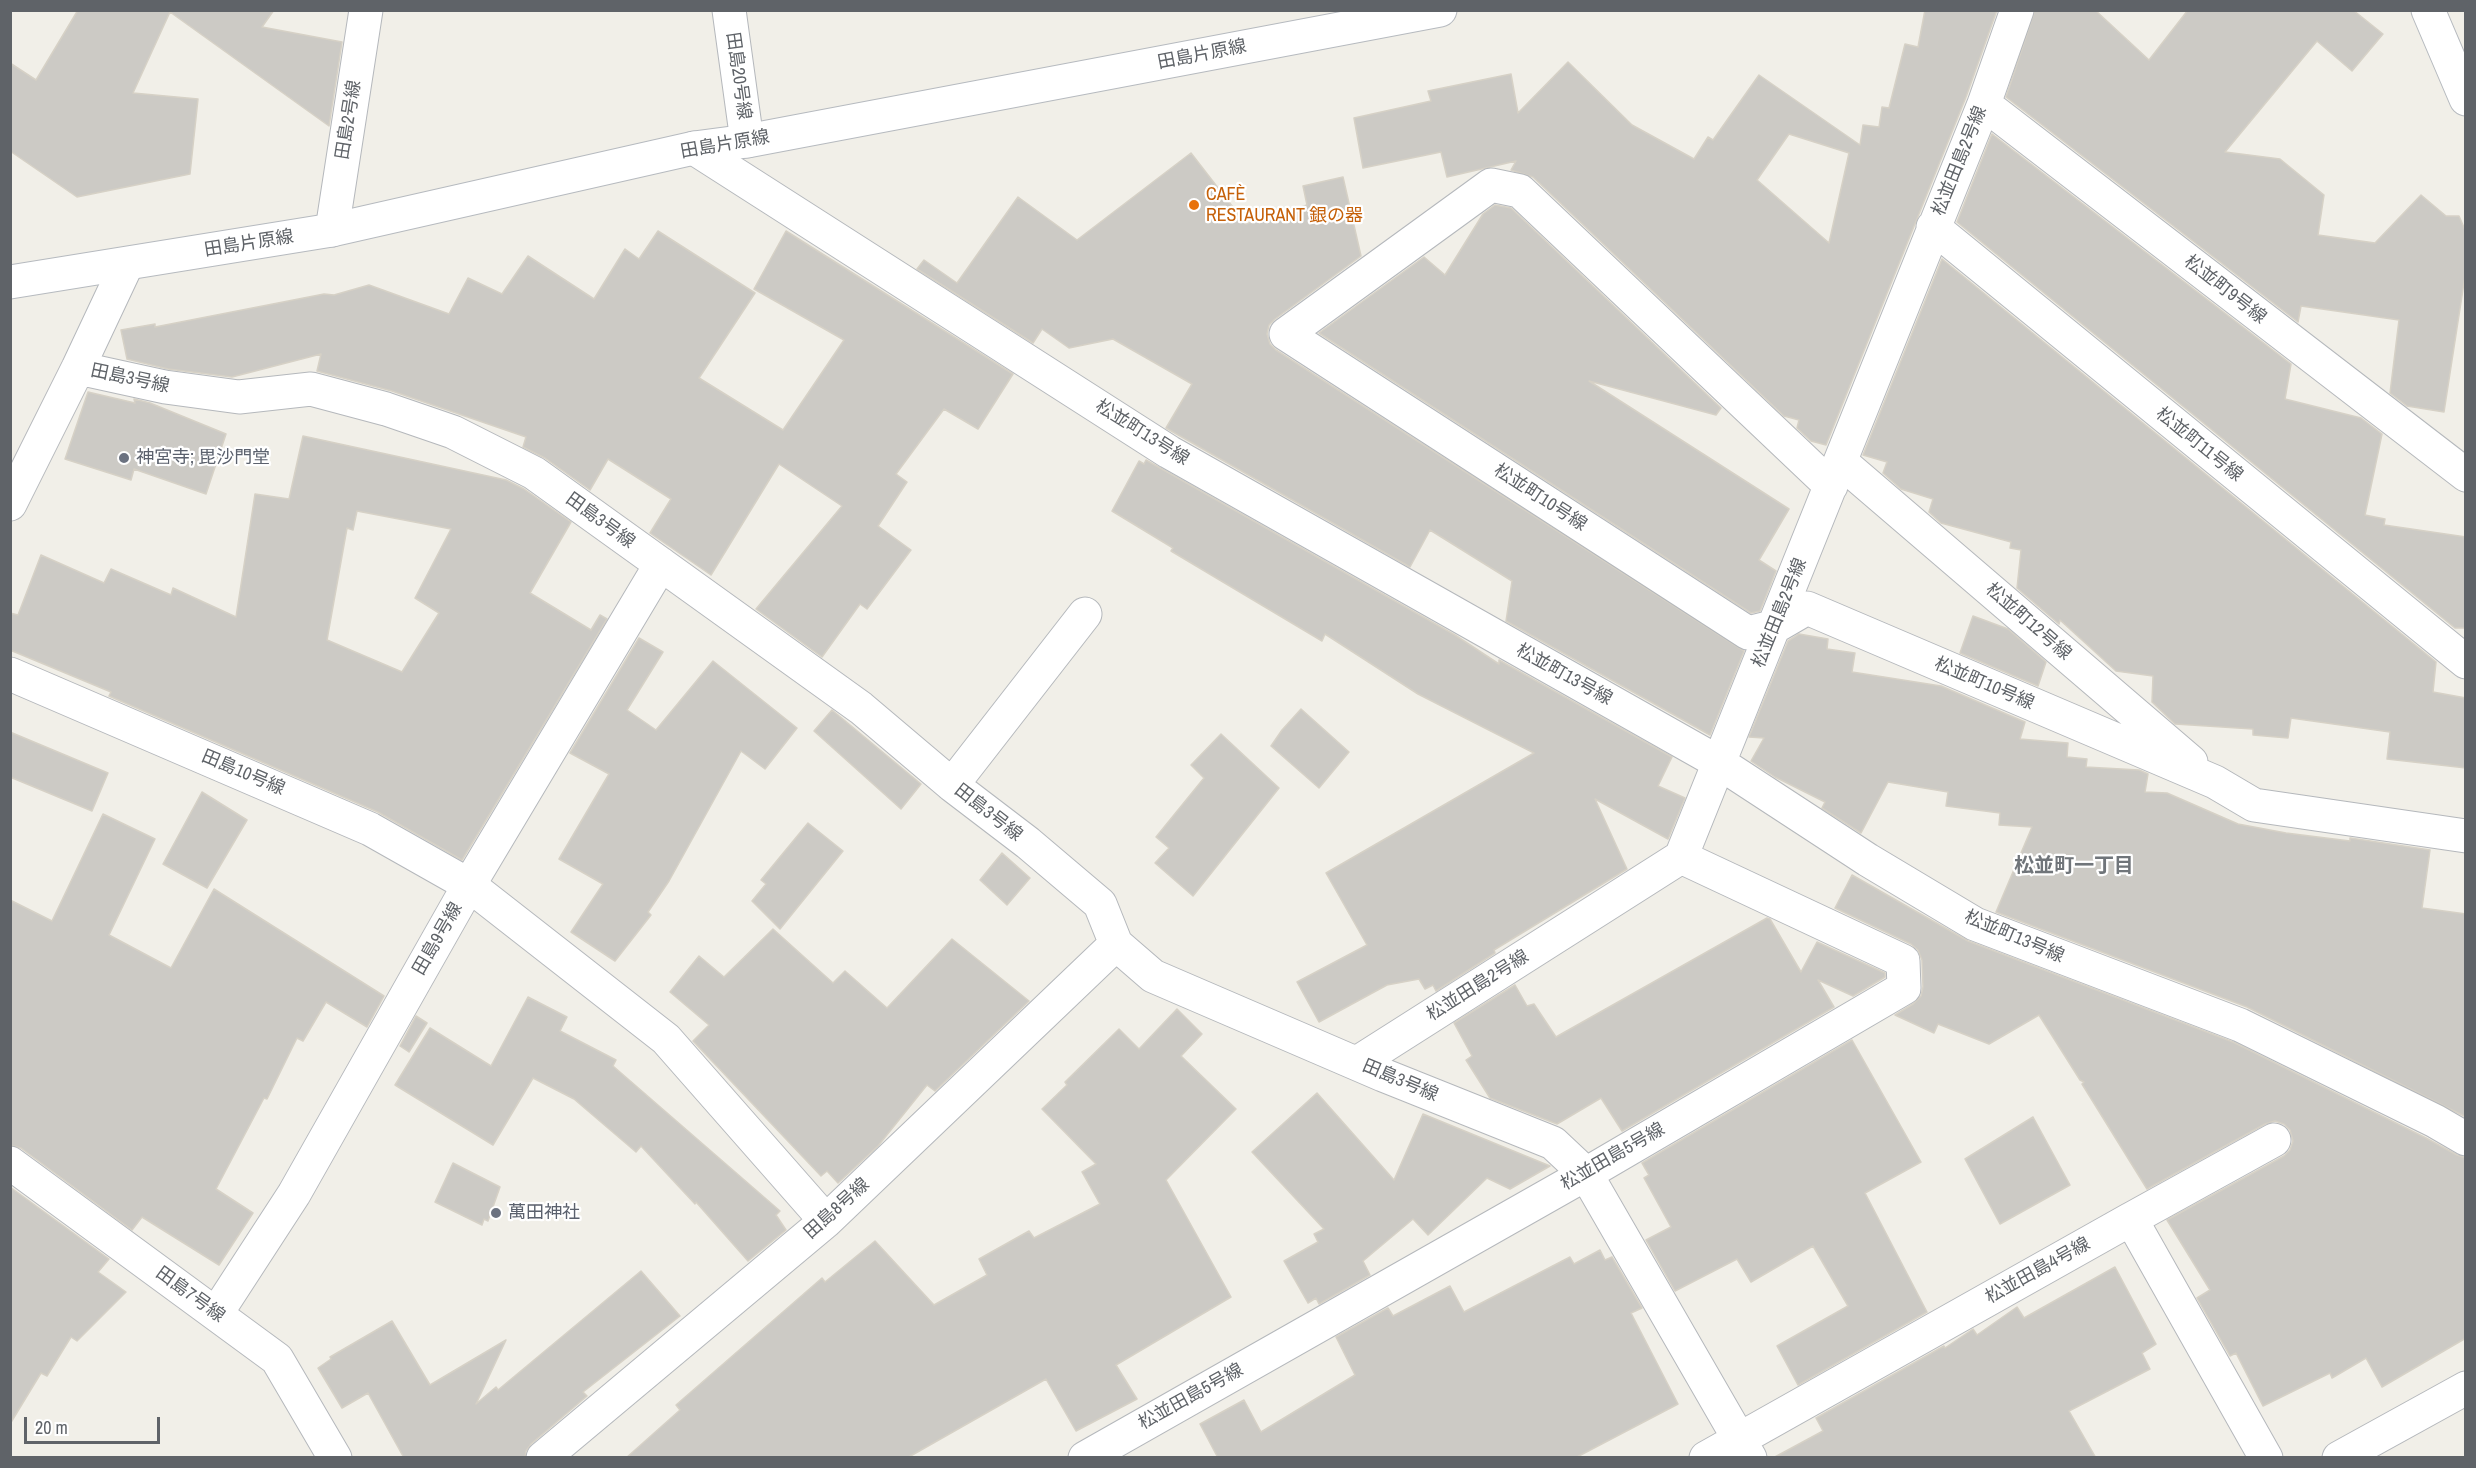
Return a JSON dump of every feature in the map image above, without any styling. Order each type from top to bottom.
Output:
[{"type":"street","name":"田島2号線","points":[[332,230],[366,10]]},
{"type":"street","name":"田島20号線","points":[[729,10],[747,141]]},
{"type":"street","name":"田島片原線","points":[[10,282],[332,230],[694,148],[747,141],[1440,10]]},
{"type":"street","name":"松並田島2号線","points":[[1357,1063],[1681,857],[1718,762],[1776,626],[1933,227],[1984,104],[2017,10]]},
{"type":"street","points":[[2428,10],[2466,99]]},
{"type":"street","name":"松並町9号線","points":[[1984,104],[2466,475]]},
{"type":"street","name":"松並町13号線","points":[[694,148],[1169,452],[1718,762],[1868,860],[1976,924],[2240,1025],[2466,1138]]},
{"type":"street","name":"松並町10号線","points":[[1836,474],[1520,191],[1491,185],[1286,334],[1748,633],[1776,626],[1807,608],[2215,782],[2254,805],[2466,836]]},
{"type":"street","name":"松並町11号線","points":[[1933,227],[2466,662]]},
{"type":"street","points":[[10,504],[127,264]]},
{"type":"street","name":"田島3号線","points":[[78,368],[165,387],[239,397],[311,389],[421,420],[453,432],[534,473],[861,708],[952,785],[1028,843],[1100,904],[1116,944],[1154,976],[1383,1076],[1552,1143],[1586,1174],[1745,1448]]},
{"type":"street","name":"松並町12号線","points":[[1836,474],[2215,782]]},
{"type":"street","name":"田島9号線","points":[[216,1314],[294,1194],[469,885],[661,564]]},
{"type":"street","points":[[952,785],[1085,614]]},
{"type":"street","name":"田島10号線","points":[[10,674],[370,829],[469,885],[666,1039],[826,1221]]},
{"type":"street","name":"松並田島5号線","points":[[1084,1458],[1586,1174],[1904,988],[1903,961],[1681,857]]},
{"type":"street","name":"田島8号線","points":[[543,1458],[826,1221],[1116,944]]},
{"type":"street","name":"松並田島4号線","points":[[1706,1458],[1745,1448],[2131,1219],[2274,1140]]},
{"type":"street","name":"田島7号線","points":[[10,1163],[277,1359],[335,1458]]},
{"type":"street","points":[[2131,1219],[2266,1458]]},
{"type":"street","points":[[2339,1458],[2466,1388]]},
{"type":"building","points":[[78,10],[274,10],[262,27],[342,42],[329,126],[170,12],[133,93],[198,99],[190,174],[77,197],[10,151],[10,63],[36,80]]},
{"type":"building","points":[[1925,10],[1997,10],[1966,97],[1826,445],[1811,441],[1797,428],[1799,420],[1784,416],[1533,177],[1511,170],[1516,161],[1447,177],[1441,152],[1363,168],[1354,118],[1431,101],[1428,91],[1511,74],[1518,113],[1568,62],[1632,125],[1694,159],[1708,137],[1713,140],[1759,75],[1860,145],[1863,125],[1879,127],[1882,107],[1889,108],[1905,44],[1918,47]],"holes":[[[1789,134],[1849,153],[1829,243],[1757,180]]]},
{"type":"building","points":[[2035,10],[2095,10],[2149,60],[2188,10],[2353,10],[2383,34],[2352,71],[2317,41],[2225,152],[2280,159],[2324,195],[2318,235],[2375,243],[2421,195],[2446,216],[2459,216],[2466,232],[2466,270],[2444,412],[2407,406],[2390,393],[2399,320],[2301,306],[2298,322],[2006,97]]},
{"type":"building","points":[[1992,134],[2291,364],[2285,399],[2361,418],[2382,434],[2365,515],[2385,519],[2384,525],[2466,537],[2466,628],[2455,628],[1957,222]]},
{"type":"building","points":[[1191,153],[1246,224],[1307,205],[1303,186],[1343,177],[1361,256],[1275,319],[1269,325],[1267,334],[1270,344],[1744,651],[1710,735],[1506,621],[1512,581],[1430,530],[1410,567],[1166,428],[1192,384],[1113,339],[1069,348],[1042,329],[1033,343],[917,269],[924,260],[957,283],[1018,197],[1077,240]]},
{"type":"building","points":[[1495,205],[1511,208],[1721,408],[1716,415],[1589,381],[1789,509],[1759,560],[1776,571],[1760,611],[1751,613],[1319,333],[1424,257],[1445,275],[1483,214]]},
{"type":"building","points":[[658,231],[755,293],[699,378],[783,430],[844,340],[754,289],[786,231],[1013,374],[978,429],[944,409],[896,474],[907,482],[878,526],[911,550],[867,609],[860,604],[822,657],[756,609],[842,506],[779,464],[711,575],[650,533],[671,499],[608,459],[590,490],[545,458],[523,447],[526,437],[392,391],[317,371],[321,354],[232,377],[168,369],[127,359],[121,330],[155,324],[155,327],[324,294],[334,295],[369,285],[449,314],[468,278],[502,294],[528,256],[594,299],[625,249],[639,259]]},
{"type":"building","points":[[1942,259],[2436,662],[2433,692],[2466,698],[2466,768],[2387,759],[2390,732],[2291,718],[2288,738],[2253,735],[2253,729],[2175,724],[2152,702],[2153,676],[2116,671],[2060,620],[2059,624],[2017,588],[2021,550],[2010,548],[2011,542],[1941,523],[1929,512],[1933,499],[1901,489],[1883,473],[1887,462],[1863,455]]},
{"type":"building","points":[[88,392],[135,403],[134,399],[150,403],[226,434],[206,494],[134,469],[131,480],[65,459]]},
{"type":"building","points":[[303,436],[506,480],[524,489],[571,522],[530,593],[591,630],[600,615],[607,619],[462,860],[378,812],[109,696],[111,692],[10,650],[10,613],[18,615],[41,555],[104,583],[111,569],[171,595],[173,588],[236,617],[255,494],[289,499]],"holes":[[[357,511],[451,529],[415,598],[439,613],[402,672],[327,640],[347,528],[353,530]]]},
{"type":"building","points":[[1146,460],[1455,635],[1499,664],[1499,660],[1672,757],[1658,786],[1685,798],[1668,839],[1595,799],[1627,869],[1494,950],[1495,953],[1436,991],[1433,985],[1425,989],[1419,979],[1387,985],[1319,1022],[1297,982],[1367,945],[1326,873],[1534,753],[1418,694],[1325,634],[1322,641],[1171,551],[1173,548],[1112,511],[1139,461],[1144,464]]},
{"type":"building","points":[[1973,616],[2008,629],[2046,662],[2038,686],[1960,653]]},
{"type":"building","points":[[1799,634],[1828,639],[1827,649],[1855,653],[1852,672],[1941,686],[2025,722],[2020,739],[2068,743],[2067,757],[2087,759],[2086,767],[2139,770],[2148,774],[2145,792],[2167,793],[2238,824],[2286,833],[2350,841],[2350,838],[2430,850],[2422,908],[2466,914],[2466,1117],[2247,1007],[1996,912],[2032,827],[1999,825],[2000,813],[1946,806],[1948,792],[1888,782],[1861,833],[1822,808],[1825,802],[1775,777],[1751,761],[1764,738],[1749,737],[1788,641]]},
{"type":"building","points":[[639,638],[663,652],[627,710],[656,730],[713,661],[797,728],[765,769],[741,751],[669,881],[648,912],[651,915],[615,961],[571,932],[603,884],[559,859],[609,774],[570,753]]},
{"type":"building","points":[[1301,709],[1349,752],[1319,788],[1271,746]]},
{"type":"building","points":[[832,710],[921,784],[901,809],[814,731]]},
{"type":"building","points":[[10,732],[108,773],[92,811],[10,777]]},
{"type":"building","points":[[1221,734],[1279,788],[1193,896],[1155,863],[1169,848],[1156,837],[1204,778],[1191,765]]},
{"type":"building","points":[[202,792],[247,820],[207,888],[163,864]]},
{"type":"building","points":[[103,814],[155,839],[109,935],[171,968],[214,889],[384,996],[367,1027],[326,1002],[303,1041],[297,1038],[267,1099],[264,1098],[216,1189],[253,1213],[219,1265],[142,1217],[132,1230],[21,1148],[10,1145],[10,900],[52,921]]},
{"type":"building","points":[[808,823],[843,851],[780,929],[752,901],[766,884],[761,880]]},
{"type":"building","points":[[1002,853],[1030,878],[1007,905],[980,880]]},
{"type":"building","points":[[1852,875],[1968,941],[2233,1042],[2466,1158],[2466,1338],[2382,1387],[2366,1358],[2332,1378],[2330,1373],[2263,1406],[2236,1353],[2230,1356],[2197,1298],[2210,1290],[2167,1220],[2284,1156],[2290,1150],[2293,1141],[2290,1130],[2284,1124],[2275,1121],[2265,1124],[2147,1189],[2082,1084],[2084,1082],[2080,1080],[2039,1015],[1989,1044],[1938,1024],[1934,1033],[1895,1015],[1921,996],[1922,960],[1918,950],[1911,944],[1835,908]]},
{"type":"building","points":[[1767,918],[1770,919],[1801,972],[1817,942],[1885,973],[1885,977],[1853,996],[1818,980],[1834,1007],[1622,1131],[1601,1098],[1557,1124],[1490,1098],[1466,1060],[1472,1056],[1454,1023],[1515,985],[1527,1006],[1534,1004],[1556,1037]]},
{"type":"building","points":[[773,929],[833,983],[845,971],[887,1008],[952,939],[1029,1001],[935,1091],[927,1085],[878,1146],[838,1183],[827,1171],[821,1176],[693,1041],[709,1025],[670,992],[699,956],[724,977]]},
{"type":"building","points":[[528,997],[567,1017],[560,1031],[616,1060],[613,1066],[780,1211],[776,1215],[786,1230],[748,1261],[696,1202],[695,1204],[641,1146],[636,1152],[574,1099],[533,1078],[493,1145],[395,1085],[430,1028],[491,1066]]},
{"type":"building","points":[[1177,1009],[1202,1034],[1181,1056],[1236,1109],[1166,1180],[1231,1297],[1116,1365],[1137,1399],[1076,1431],[1046,1379],[907,1458],[626,1458],[680,1410],[676,1405],[822,1278],[825,1282],[875,1241],[934,1305],[987,1275],[979,1259],[1029,1231],[1034,1238],[1100,1204],[1082,1172],[1096,1164],[1042,1109],[1067,1085],[1065,1082],[1119,1029],[1139,1049]]},
{"type":"building","points":[[416,1016],[427,1023],[409,1052],[400,1046]]},
{"type":"building","points":[[1852,1040],[1921,1162],[1865,1193],[1927,1312],[1798,1385],[1777,1346],[1848,1306],[1813,1246],[1751,1282],[1737,1259],[1675,1291],[1646,1240],[1671,1227],[1644,1178],[1649,1175],[1642,1163]]},
{"type":"building","points":[[1317,1093],[1394,1180],[1423,1114],[1550,1166],[1510,1189],[1487,1178],[1428,1235],[1413,1219],[1363,1261],[1370,1275],[1319,1304],[1316,1298],[1308,1303],[1284,1261],[1318,1242],[1314,1234],[1324,1229],[1252,1152]]},
{"type":"building","points":[[2033,1117],[2070,1185],[2000,1224],[1965,1159]]},
{"type":"building","points":[[453,1163],[500,1187],[488,1221],[484,1219],[482,1225],[435,1202]]},
{"type":"building","points":[[10,1187],[109,1259],[98,1272],[126,1292],[77,1341],[71,1337],[47,1376],[41,1373],[10,1424]]},
{"type":"building","points":[[1600,1250],[1605,1260],[1612,1257],[1642,1308],[1631,1313],[1678,1404],[1575,1458],[1218,1458],[1200,1424],[1244,1400],[1261,1432],[1355,1375],[1336,1337],[1388,1308],[1393,1316],[1450,1286],[1464,1312],[1570,1257],[1574,1264]]},
{"type":"building","points":[[2115,1267],[2156,1344],[2142,1353],[2150,1369],[2069,1411],[2096,1458],[1773,1458],[1823,1431],[1816,1418],[1944,1346],[1945,1348],[1973,1329],[1977,1335],[2017,1307],[2024,1318]]},
{"type":"building","points":[[641,1271],[680,1316],[583,1392],[587,1396],[531,1444],[526,1451],[525,1458],[404,1458],[368,1393],[342,1408],[318,1368],[331,1359],[330,1357],[392,1321],[430,1385],[506,1340],[476,1404],[496,1387],[498,1390]]},
{"type":"place","name":"CAFÈ RESTAURANT 銀の器","points":[[1194,205]]},
{"type":"place","name":"神宮寺; 毘沙門堂","points":[[124,458]]},
{"type":"place","name":"萬田神社","points":[[496,1213]]},
{"type":"district","name":"松並町一丁目","points":[[2074,867]]}]
